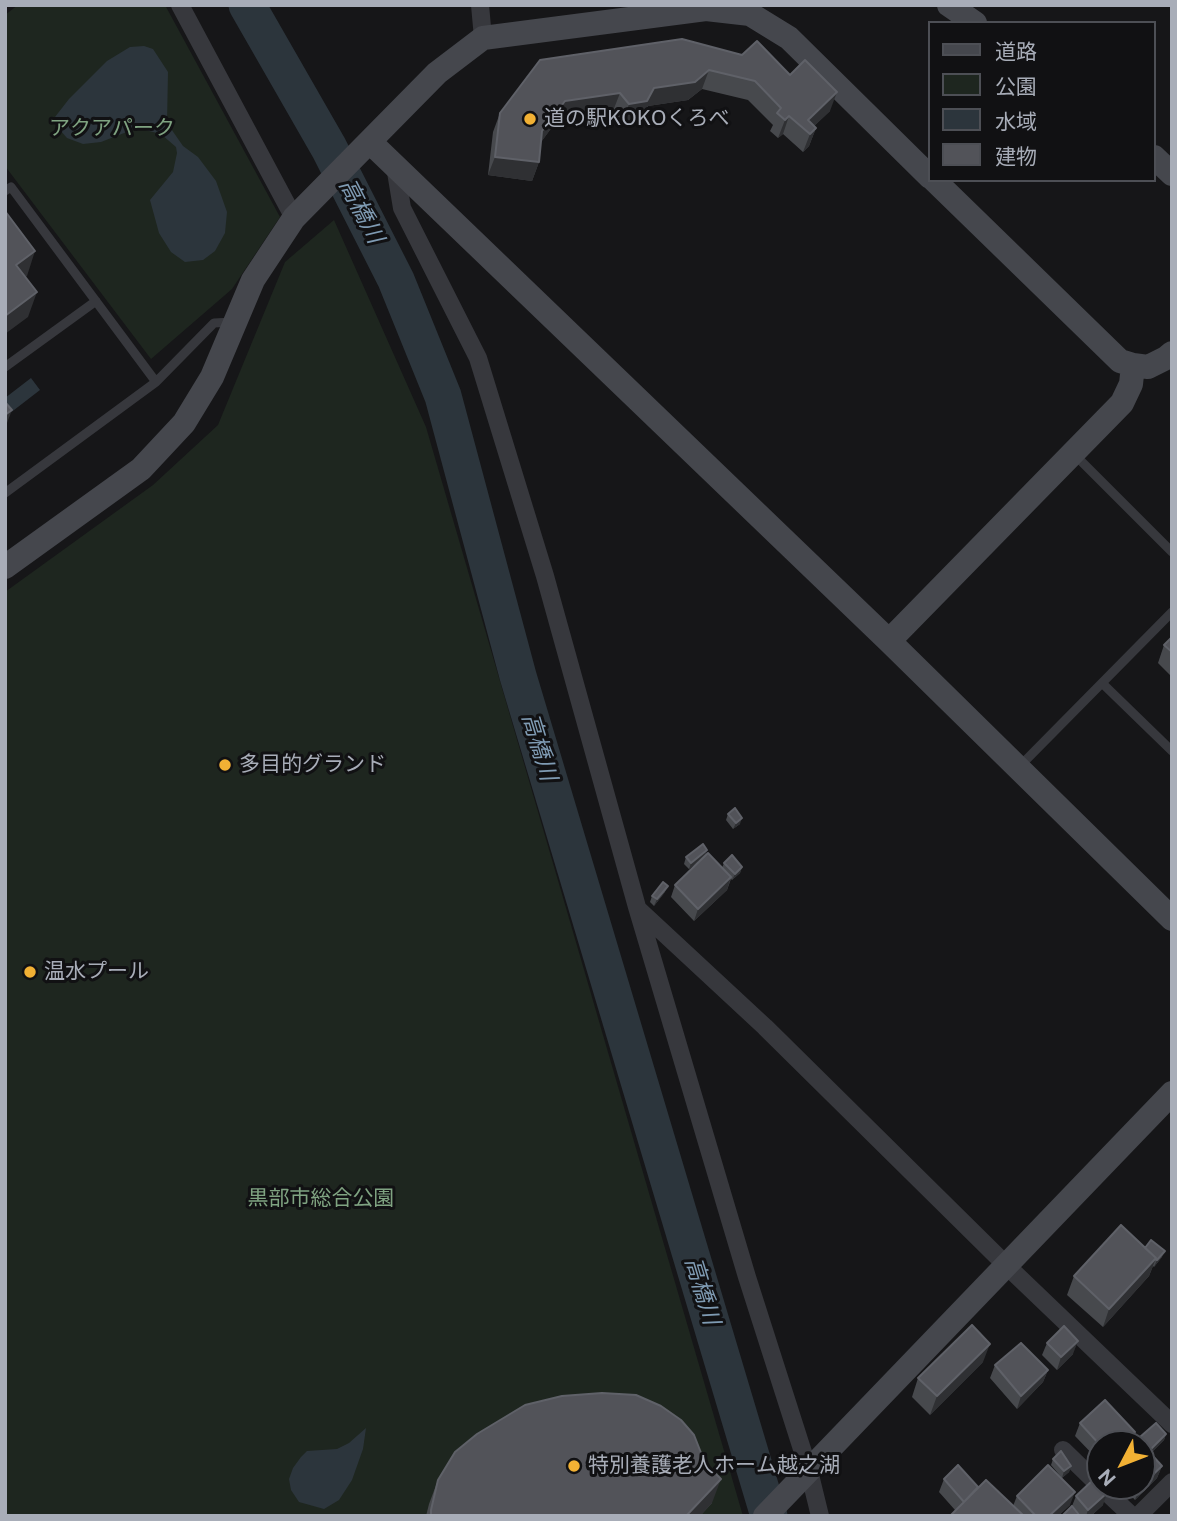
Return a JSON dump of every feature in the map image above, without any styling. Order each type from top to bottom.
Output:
[{"type":"street","points":[[180,5],[300,212]]},
{"type":"street","points":[[480,5],[482,38]]},
{"type":"street","points":[[949,5],[972,21]]},
{"type":"street","points":[[5,567],[141,469],[184,423],[212,377],[253,280],[300,212],[437,74],[482,38],[706,9],[750,14],[789,38],[928,175]]},
{"type":"street","points":[[370,142],[889,641],[1172,919]]},
{"type":"street","points":[[1156,159],[1172,174]]},
{"type":"street","points":[[395,166],[402,208],[478,358],[545,576],[637,907],[747,1277],[809,1471],[820,1516]]},
{"type":"street","points":[[935,182],[1120,361],[1148,367],[1172,353]]},
{"type":"street","points":[[889,641],[1122,403],[1131,384],[1133,365]]},
{"type":"street","points":[[637,907],[765,1027],[1007,1266],[1172,1424]]},
{"type":"street","points":[[765,1516],[1172,1093]]},
{"type":"street","points":[[1063,1450],[1086,1472]]},
{"type":"street","points":[[1138,1516],[1172,1482]]},
{"type":"street","points":[[1115,1500],[1132,1516]]},
{"type":"lane","points":[[5,191],[10,187],[156,382]]},
{"type":"lane","points":[[5,367],[96,301]]},
{"type":"lane","points":[[5,493],[156,382],[214,323],[235,322]]},
{"type":"lane","points":[[1073,454],[1172,552]]},
{"type":"lane","points":[[1018,768],[1172,612]]},
{"type":"lane","points":[[1102,683],[1172,751]]},
{"type":"green space","name":"アクアパーク","points":[[18,5],[165,5],[280,217],[232,289],[151,359],[5,166],[5,15]]},
{"type":"green space","name":"黒部市総合公園","points":[[334,220],[426,427],[743,1516],[5,1516],[5,592],[153,485],[218,425],[285,262]]},
{"type":"water","points":[[144,46],[153,49],[168,72],[167,123],[183,146],[198,157],[216,181],[227,212],[225,233],[215,251],[203,260],[185,262],[171,252],[159,233],[150,200],[173,172],[176,147],[161,134],[137,128],[101,142],[83,144],[67,138],[60,130],[55,117],[107,61],[130,47]]},
{"type":"water","points":[[31,378],[40,390],[5,417],[5,398]]},
{"type":"water","points":[[366,1428],[363,1449],[352,1480],[339,1500],[324,1509],[299,1502],[291,1490],[289,1479],[301,1457],[307,1451],[337,1449],[349,1443]]},
{"type":"building","name":"道の駅KOKOくろべ","points":[[682,39],[742,55],[757,41],[790,75],[805,60],[837,92],[808,120],[816,128],[810,134],[789,116],[785,120],[777,113],[781,108],[755,81],[709,70],[695,82],[654,88],[647,101],[629,104],[620,93],[565,101],[542,131],[539,162],[495,157],[500,113],[540,60]]},
{"type":"building","points":[[5,211],[35,251],[16,265],[37,292],[5,316]]},
{"type":"building","points":[[5,402],[12,410],[5,415]]},
{"type":"building","points":[[1172,637],[1172,652],[1164,645]]},
{"type":"building","points":[[735,808],[742,818],[736,823],[728,814]]},
{"type":"building","points":[[703,844],[707,850],[691,863],[686,857]]},
{"type":"building","points":[[708,853],[731,877],[698,909],[675,885]]},
{"type":"building","points":[[732,855],[742,867],[735,874],[724,863]]},
{"type":"building","points":[[663,882],[668,886],[657,899],[652,896]]},
{"type":"building","points":[[1121,1225],[1156,1258],[1109,1309],[1074,1276]]},
{"type":"building","points":[[1151,1240],[1165,1251],[1157,1260],[1145,1248]]},
{"type":"building","points":[[972,1325],[990,1344],[937,1396],[918,1378]]},
{"type":"building","points":[[1064,1326],[1078,1341],[1061,1357],[1047,1343]]},
{"type":"building","points":[[1021,1343],[1048,1370],[1021,1396],[995,1365]]},
{"type":"building","name":"特別養護老人ホーム越之湖","points":[[602,1393],[636,1395],[661,1406],[681,1420],[694,1435],[705,1463],[721,1479],[686,1516],[431,1516],[438,1480],[455,1452],[477,1434],[525,1405],[562,1396]]},
{"type":"building","points":[[1105,1400],[1133,1430],[1086,1430],[1080,1423]]},
{"type":"building","points":[[1156,1423],[1166,1434],[1156,1444],[1156,1430],[1148,1430]]},
{"type":"building","points":[[1061,1451],[1071,1466],[1064,1471],[1053,1459]]},
{"type":"building","points":[[1156,1459],[1162,1466],[1156,1472]]},
{"type":"building","points":[[958,1465],[978,1487],[964,1502],[944,1479]]},
{"type":"building","points":[[1048,1465],[1075,1492],[1049,1516],[1036,1516],[1017,1496]]},
{"type":"building","points":[[986,1480],[1024,1516],[950,1516]]},
{"type":"building","points":[[1086,1487],[1086,1500],[1099,1500],[1088,1510],[1076,1496]]},
{"type":"building","points":[[1072,1506],[1080,1516],[1062,1516]]},
{"type":"waterway","name":"高橋川","points":[[247,5],[329,148],[396,280],[443,396],[518,676],[769,1516]]},
{"type":"place","name":"道の駅KOKOくろべ","points":[[530,119]]},
{"type":"place","name":"多目的グランド","points":[[225,765]]},
{"type":"place","name":"温水プール","points":[[30,972]]},
{"type":"place","name":"特別養護老人ホーム越之湖","points":[[574,1466]]}]
